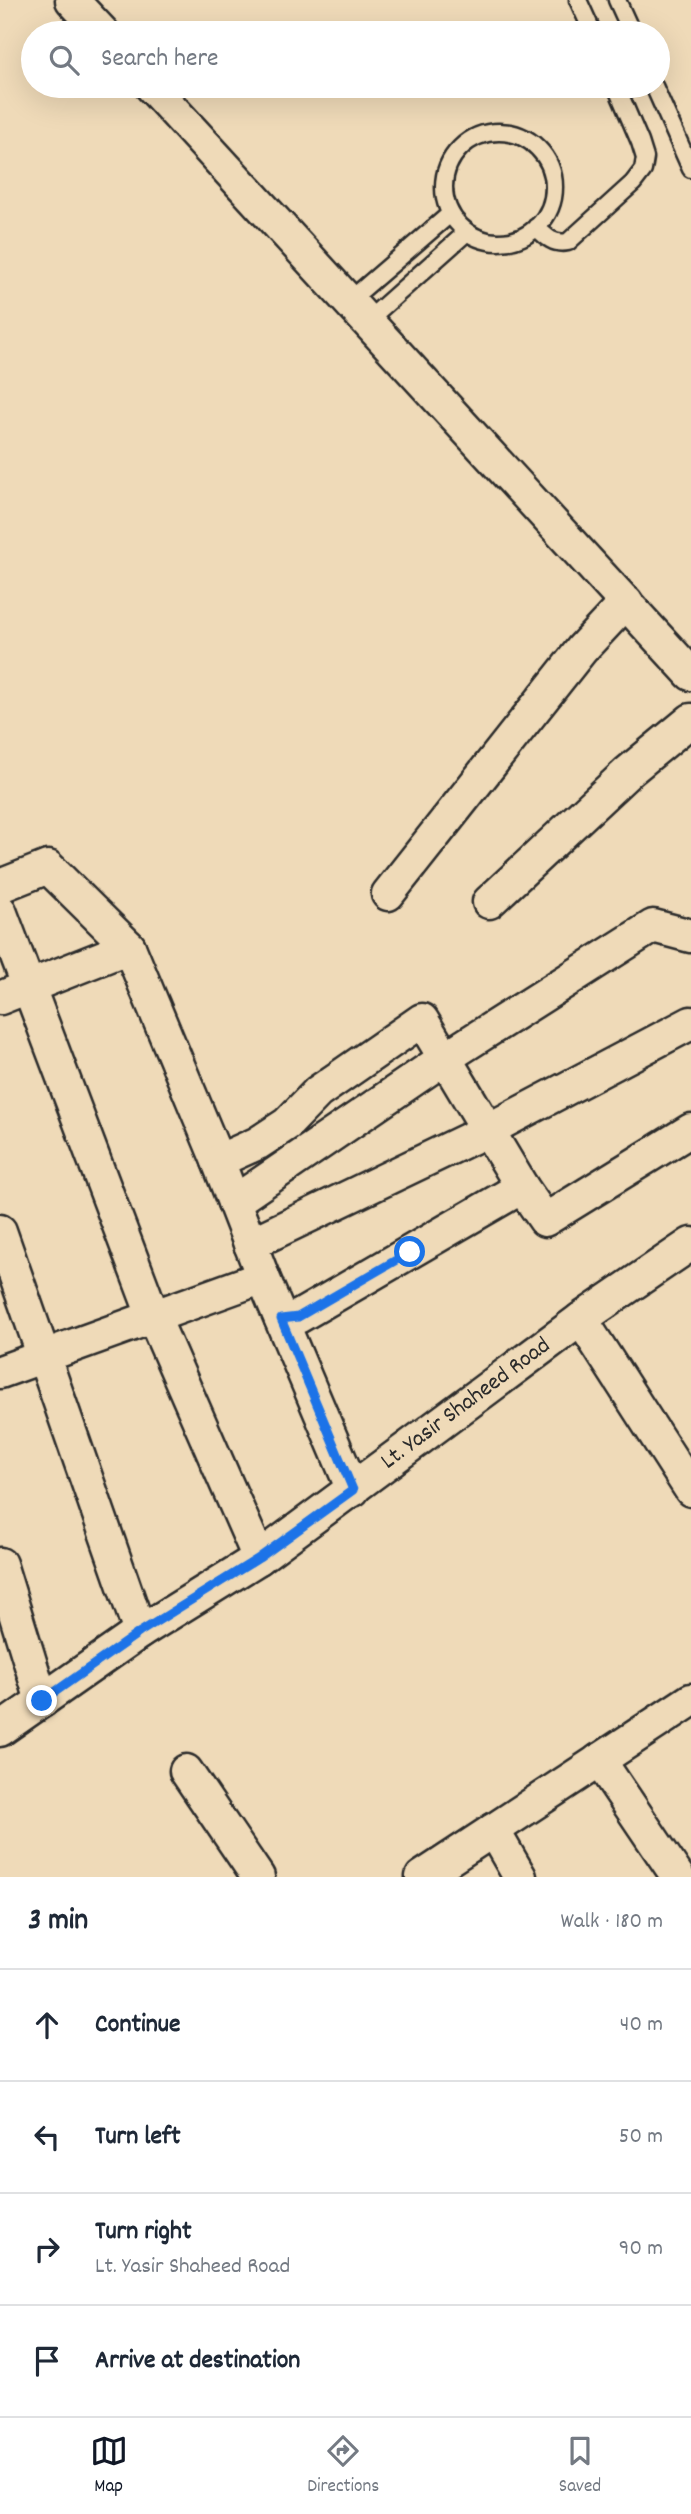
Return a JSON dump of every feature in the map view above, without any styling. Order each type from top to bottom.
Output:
[{"type":"street","points":[[72,0],[92,21]]},
{"type":"street","points":[[162,98],[691,674]]},
{"type":"street","points":[[388,894],[582,649],[625,602]]},
{"type":"street","points":[[489,902],[628,772],[691,720]]},
{"type":"street","points":[[0,887],[48,867],[129,947],[353,1490]]},
{"type":"street","points":[[0,911],[14,992],[259,1558]]},
{"type":"street","points":[[234,1202],[444,1058],[653,926],[691,936]]},
{"type":"street","points":[[14,992],[129,947]]},
{"type":"street","points":[[218,1161],[258,1143],[287,1124],[318,1092],[422,1020],[522,1187],[545,1220],[691,1130]]},
{"type":"street","points":[[250,1244],[488,1130],[691,1023]]},
{"type":"street","points":[[281,1319],[298,1317],[522,1187]]},
{"type":"street","points":[[0,1231],[46,1356],[140,1632]]},
{"type":"street","name":"Lt. Yasir Shaheed Road","points":[[0,1730],[140,1632],[259,1558],[581,1319],[691,1244]]},
{"type":"street","points":[[0,1372],[263,1277]]},
{"type":"street","points":[[581,1319],[691,1490]]},
{"type":"street","points":[[0,1564],[42,1701]]},
{"type":"street","points":[[422,1877],[691,1700]]},
{"type":"street","points":[[599,1760],[678,1877]]},
{"type":"street","points":[[186,1771],[258,1877]]},
{"type":"street","points":[[493,1830],[520,1877]]},
{"type":"lane","points":[[578,0],[588,21]]},
{"type":"lane","points":[[617,0],[627,21]]},
{"type":"lane","points":[[536,227],[559,244],[568,242],[633,183],[643,170],[645,158],[621,98]]},
{"type":"lane","points":[[659,98],[691,169]]},
{"type":"lane","points":[[507,132],[527,139],[542,153],[552,171],[554,191],[548,211],[536,227],[521,238],[503,242],[484,240],[467,232],[450,214],[444,195],[445,174],[453,156],[468,141],[487,133],[507,132]]},
{"type":"lane","points":[[358,311],[450,214]]},
{"type":"lane","points":[[358,311],[467,232]]},
{"type":"route","points":[[42,1701],[140,1632],[259,1558],[353,1490],[281,1319],[298,1317],[410,1252]]}]
